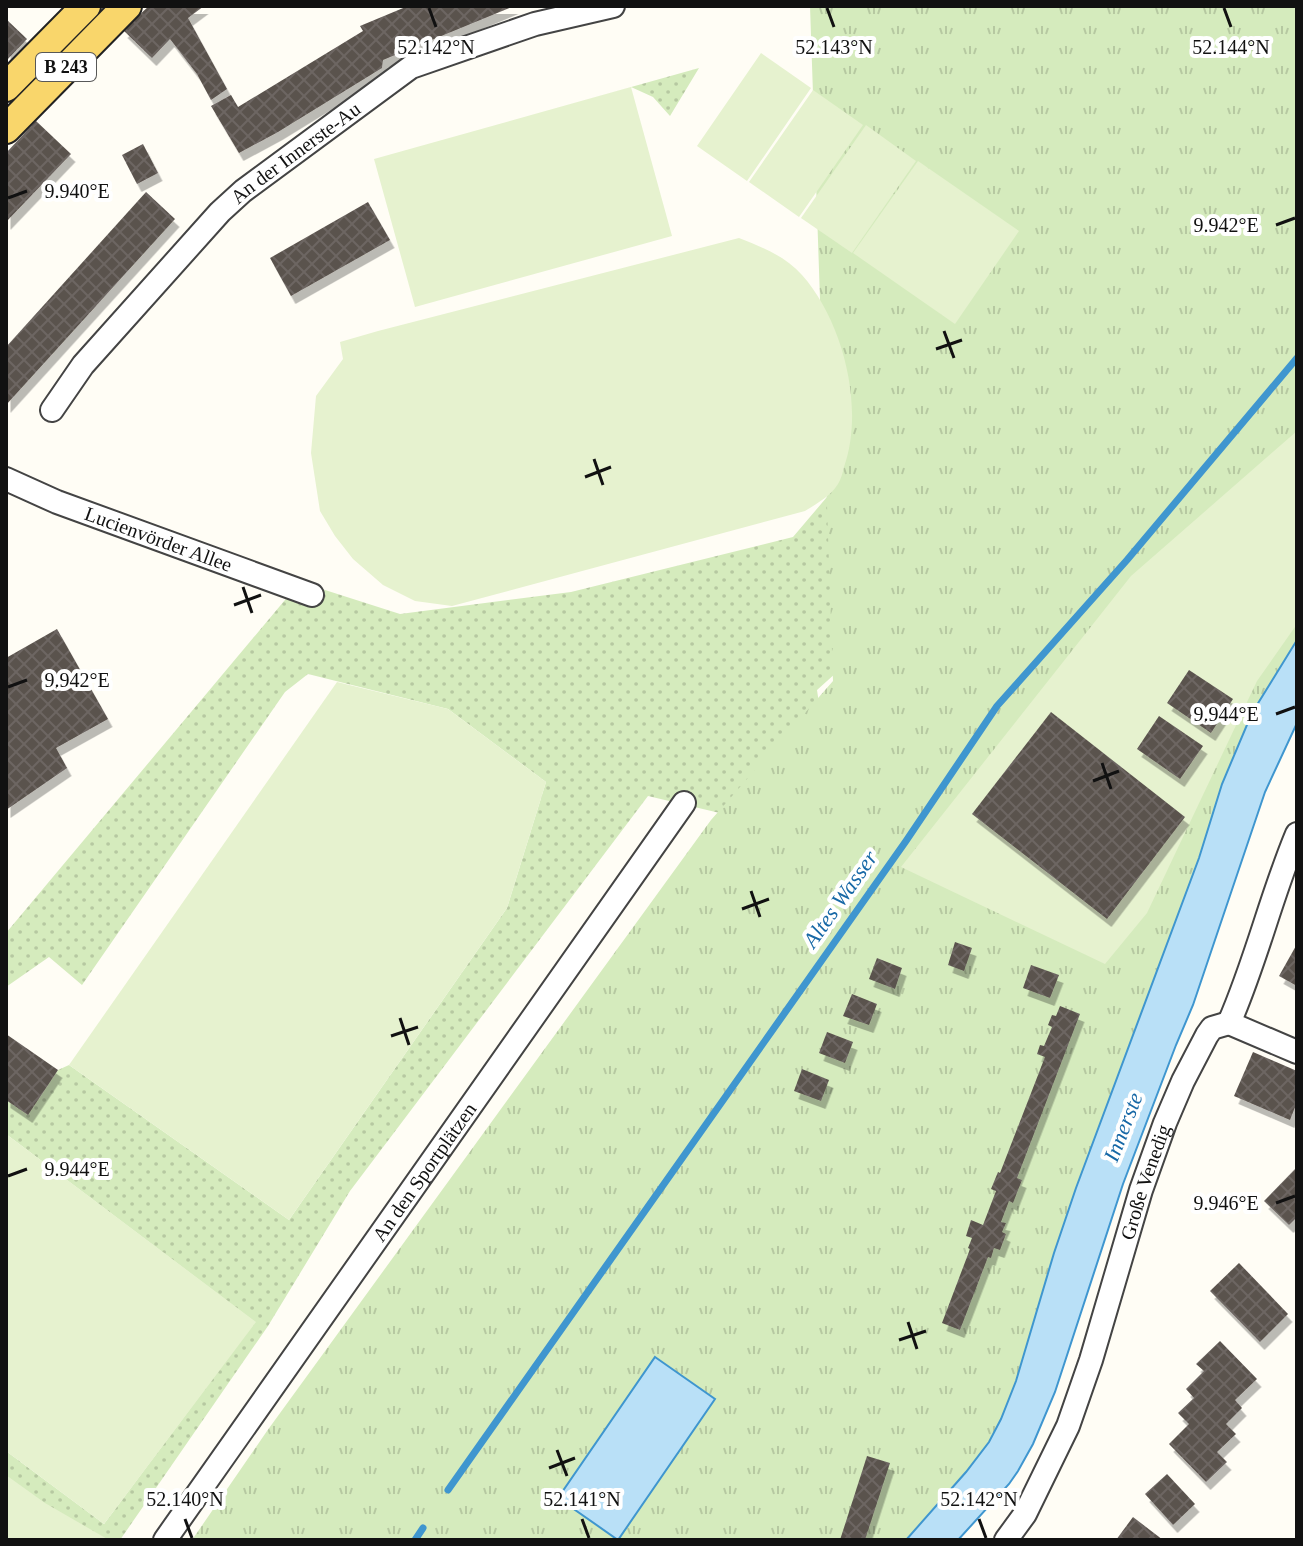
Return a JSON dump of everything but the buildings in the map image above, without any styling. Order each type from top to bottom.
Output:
[{"type":"main road","name":"B 243","points":[[6,87],[86,6]]},
{"type":"main road","name":"B 243","points":[[6,129],[127,6]]},
{"type":"street","name":"An der Innerste-Au","points":[[52,410],[83,365],[220,212],[243,191],[411,67],[535,24],[613,6]]},
{"type":"street","name":"Lucienvörder Allee","points":[[6,479],[57,502],[312,595]]},
{"type":"street","name":"An den Sportplätzen","points":[[165,1540],[684,803]]},
{"type":"street","name":"Große Venedig","points":[[1006,1540],[1025,1514],[1068,1426],[1141,1190],[1165,1123],[1207,1035],[1212,1028],[1229,1023],[1297,834]]},
{"type":"street","points":[[1229,1023],[1297,1052]]},
{"type":"green space","points":[[810,6],[1297,6],[1297,640],[1252,713],[1222,784],[1199,858],[1076,1188],[1016,1381],[1001,1419],[989,1442],[966,1472],[906,1540],[192,1540],[267,1431],[711,820],[833,681]]},
{"type":"green space","points":[[1297,6],[956,565],[817,690],[824,737],[766,824],[648,796],[350,1191],[268,1326],[120,1540],[29,1540],[6,1518],[6,1451],[104,1524],[255,1322],[6,1134],[6,1100],[28,1114],[58,1070],[69,1065],[289,1220],[507,908],[546,782],[448,709],[308,674],[285,692],[82,985],[49,957],[6,987],[6,933],[300,582],[400,614],[571,592],[793,537],[838,484]]},
{"type":"green space","points":[[761,53],[811,88],[747,181],[697,146]]},
{"type":"green space","points":[[699,68],[670,116],[653,97],[631,87]]},
{"type":"green space","points":[[631,87],[672,236],[415,307],[374,159]]},
{"type":"green space","points":[[813,90],[863,125],[799,217],[749,182]]},
{"type":"green space","points":[[866,125],[916,161],[852,253],[801,218]]},
{"type":"green space","points":[[918,161],[1019,231],[955,324],[853,253]]},
{"type":"green space","points":[[739,238],[781,257],[802,275],[829,316],[839,340],[851,392],[852,419],[842,476],[827,496],[805,511],[452,606],[415,601],[383,585],[353,559],[320,511],[311,453],[316,396],[343,359],[340,342]]},
{"type":"green space","points":[[1297,431],[1297,624],[1257,681],[1147,913],[1105,964],[901,867],[1131,576]]},
{"type":"green space","points":[[337,682],[448,709],[546,782],[507,908],[289,1220],[69,1065]]},
{"type":"green space","points":[[6,1134],[256,1322],[104,1524],[6,1451]]},
{"type":"green space","points":[[6,1475],[45,1503],[109,1540],[6,1540]]},
{"type":"water","name":"Innerste","points":[[1297,640],[1297,723],[1265,792],[1193,1005],[1123,1184],[1055,1392],[1033,1444],[1009,1484],[958,1540],[906,1540],[966,1472],[989,1442],[1001,1419],[1016,1381],[1076,1188],[1199,858],[1222,784],[1252,713]]},
{"type":"water","points":[[655,1357],[715,1399],[618,1540],[558,1498]]},
{"type":"waterway","name":"Altes Wasser","points":[[448,1490],[906,841],[997,706],[1127,560],[1297,358]]},
{"type":"waterway","name":"Altes Wasser","points":[[415,1540],[423,1528]]}]
